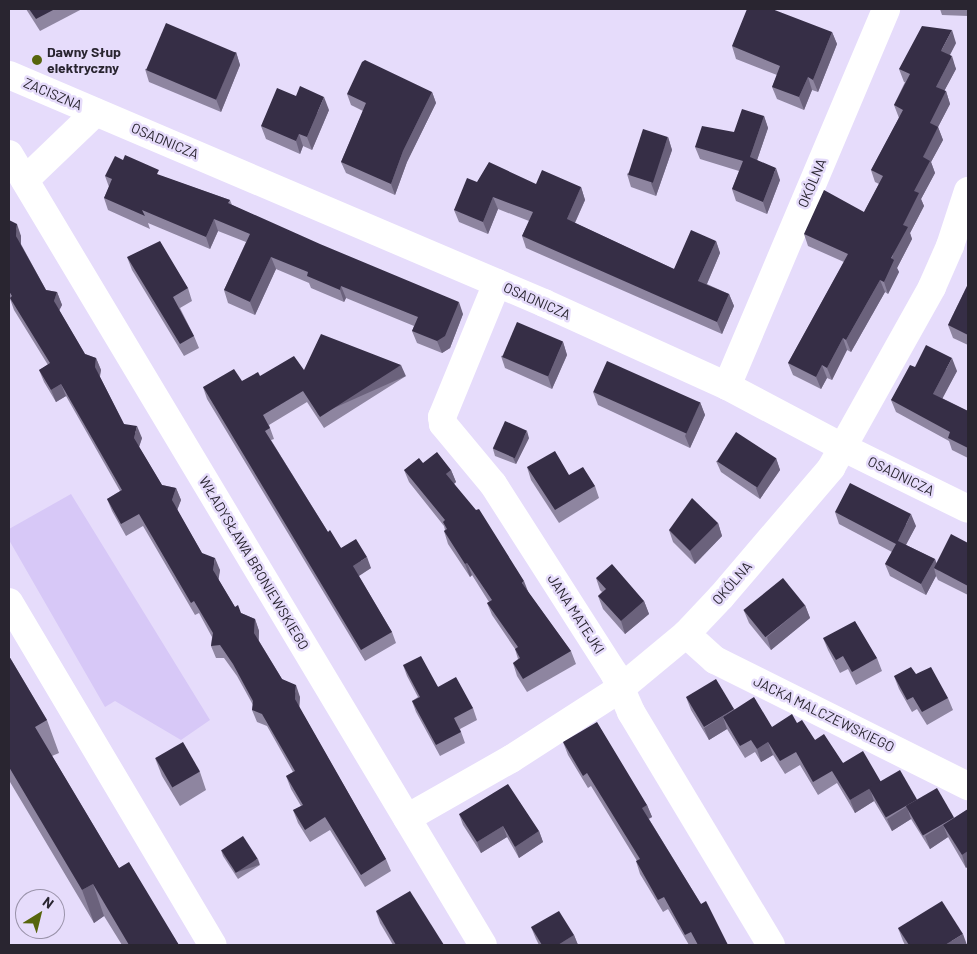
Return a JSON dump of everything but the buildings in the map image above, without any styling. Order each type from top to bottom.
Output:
[{"type":"street","name":"OKÓLNA","points":[[727,386],[886,9]]},
{"type":"street","name":"ZACISZNA","points":[[9,75],[96,112]]},
{"type":"street","name":"OSADNICZA","points":[[96,112],[497,283],[727,386],[842,448],[968,509]]},
{"type":"street","points":[[25,180],[96,112]]},
{"type":"street","name":"WŁADYSŁAWA BRONIEWSKIEGO","points":[[9,154],[483,945]]},
{"type":"street","name":"OKÓLNA","points":[[407,818],[510,759],[621,688],[686,634],[831,468],[918,315],[959,249],[968,191]]},
{"type":"street","name":"JANA MATEJKI","points":[[497,283],[442,416],[443,424],[492,484],[614,673],[631,712],[771,945]]},
{"type":"street","points":[[9,602],[213,945]]},
{"type":"street","name":"JACKA MALCZEWSKIEGO","points":[[686,634],[716,660],[968,786]]},
{"type":"shaded area","points":[[71,494],[210,720],[181,740],[115,701],[105,707],[9,540],[9,529]]},
{"type":"place","name":"Dawny Słup elektryczny","points":[[37,60]]}]
